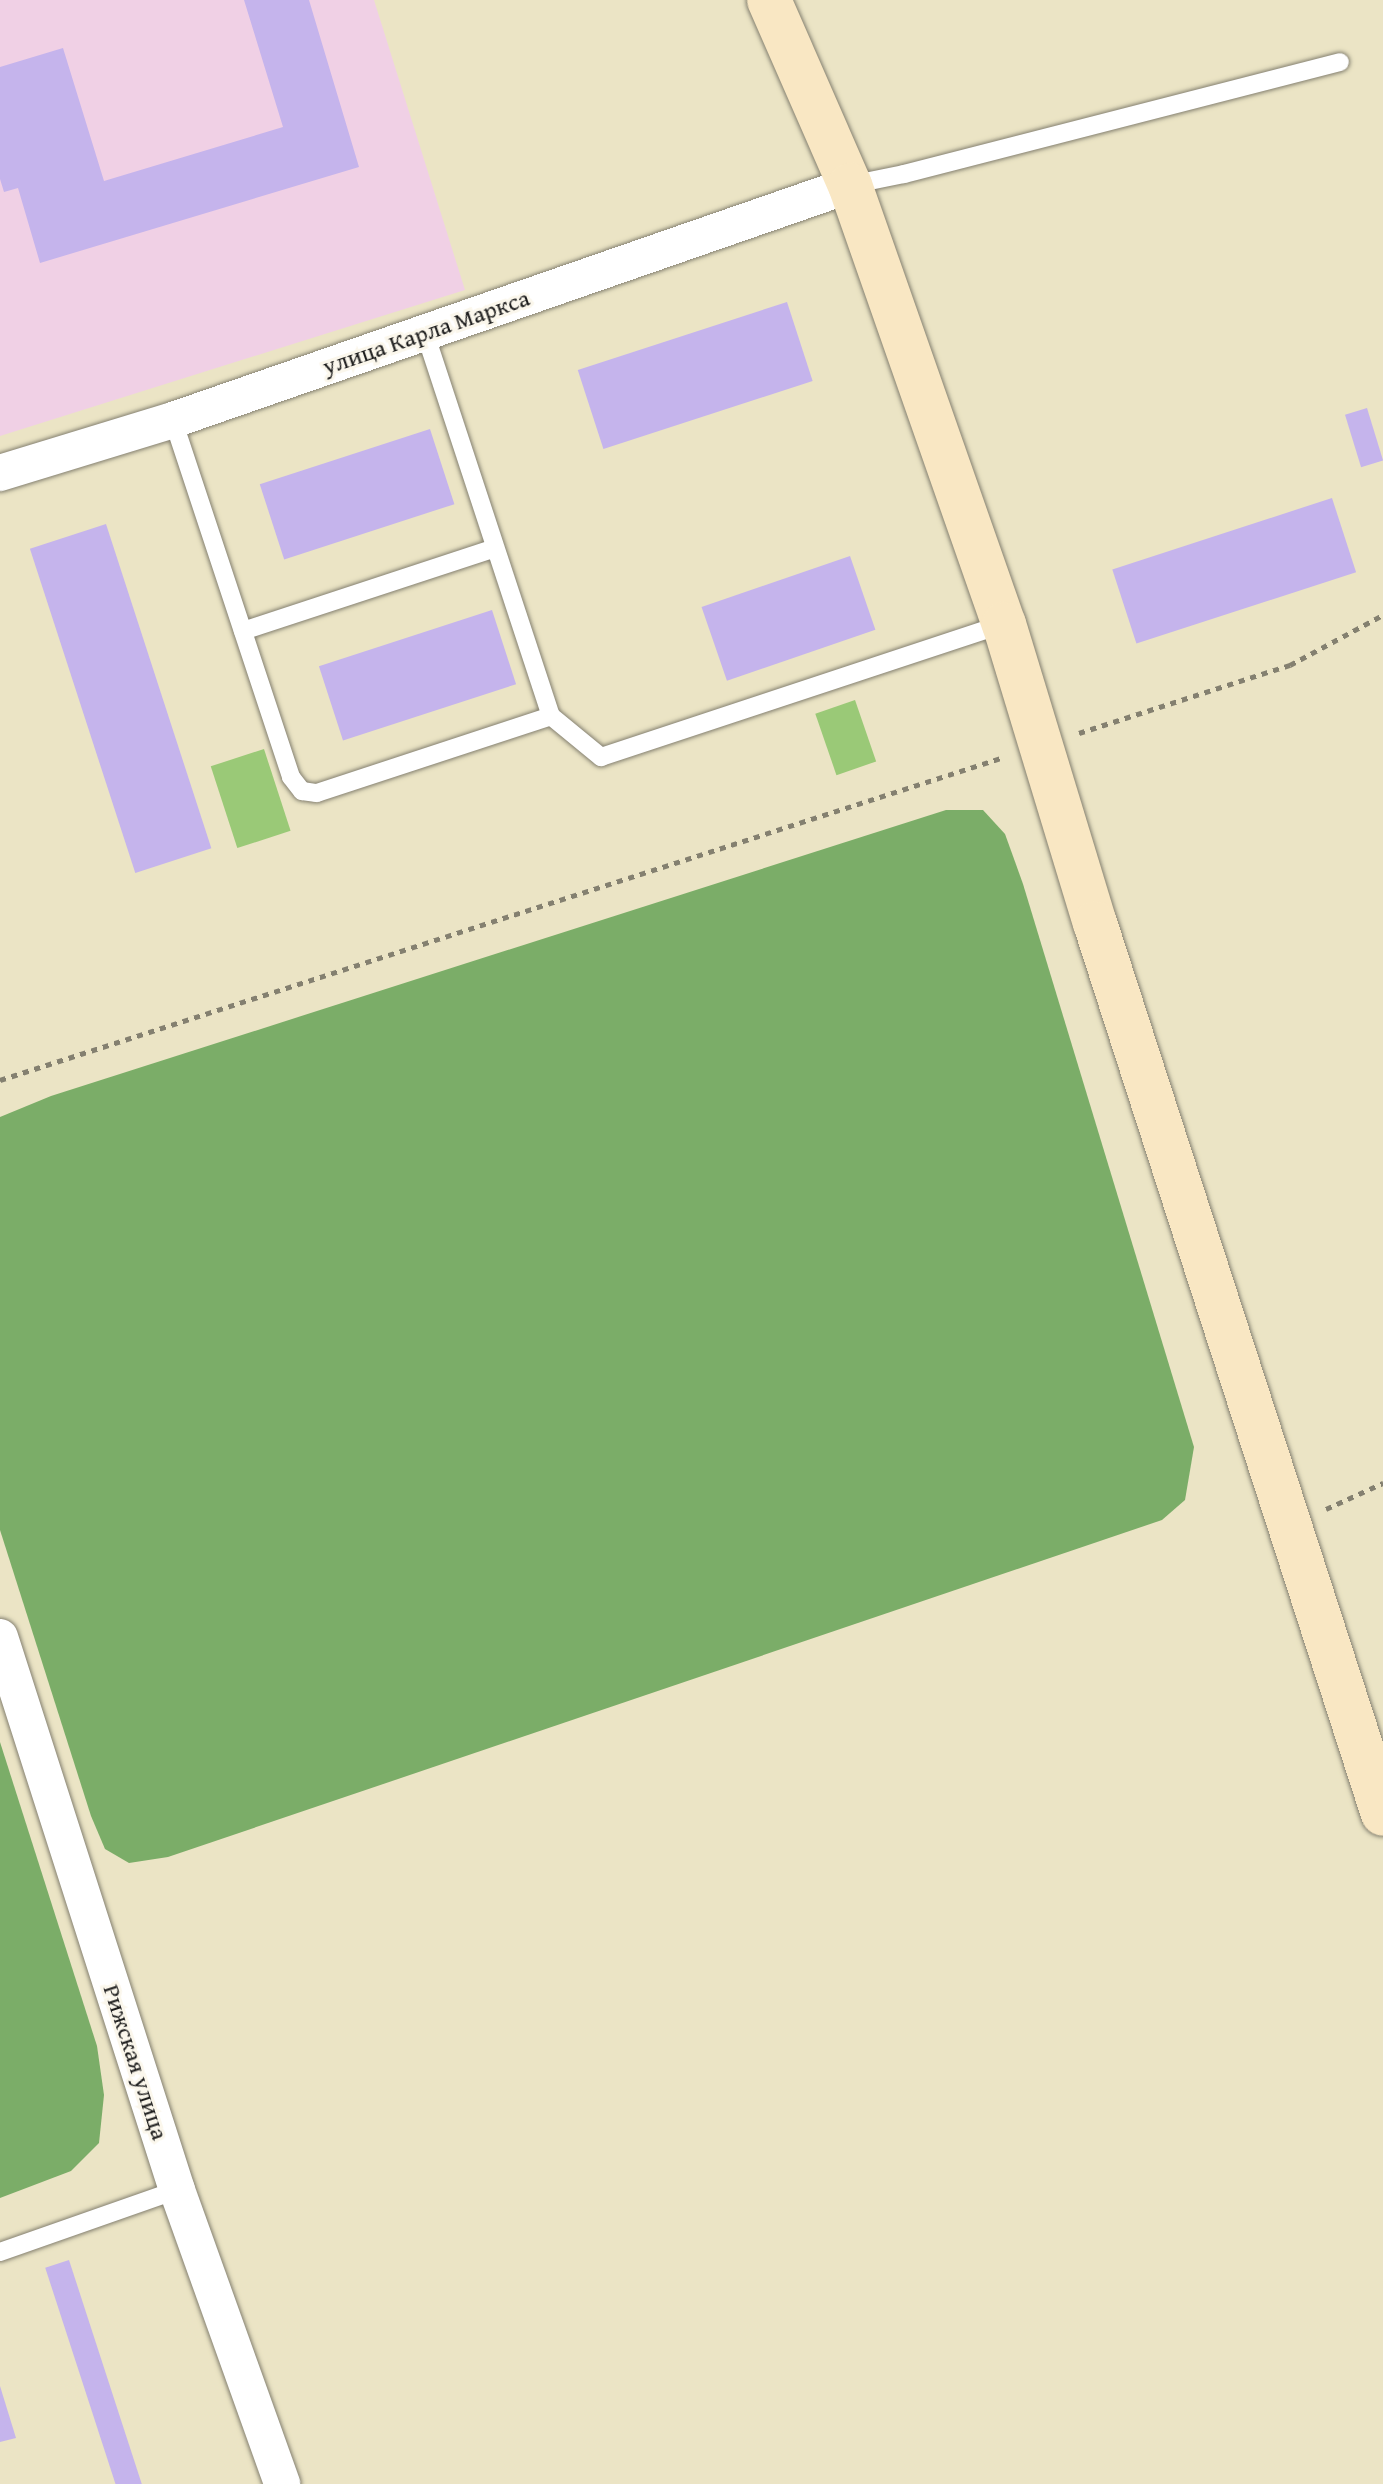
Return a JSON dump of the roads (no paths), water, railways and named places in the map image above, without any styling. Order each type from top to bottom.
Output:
[{"type":"main road","points":[[769,0],[850,185],[1004,624],[1383,1814]]},
{"type":"street","name":"улица Карла Маркса","points":[[0,473],[173,420],[850,185]]},
{"type":"street","name":"Рижская улица","points":[[0,1637],[177,2190],[282,2484]]},
{"type":"lane","points":[[850,185],[1340,62]]},
{"type":"lane","points":[[425,333],[551,716],[601,757],[614,756],[1004,624]]},
{"type":"lane","points":[[173,420],[291,777],[302,791],[317,793],[551,716]]},
{"type":"lane","points":[[243,631],[495,548]]},
{"type":"lane","points":[[0,2252],[177,2190]]}]
